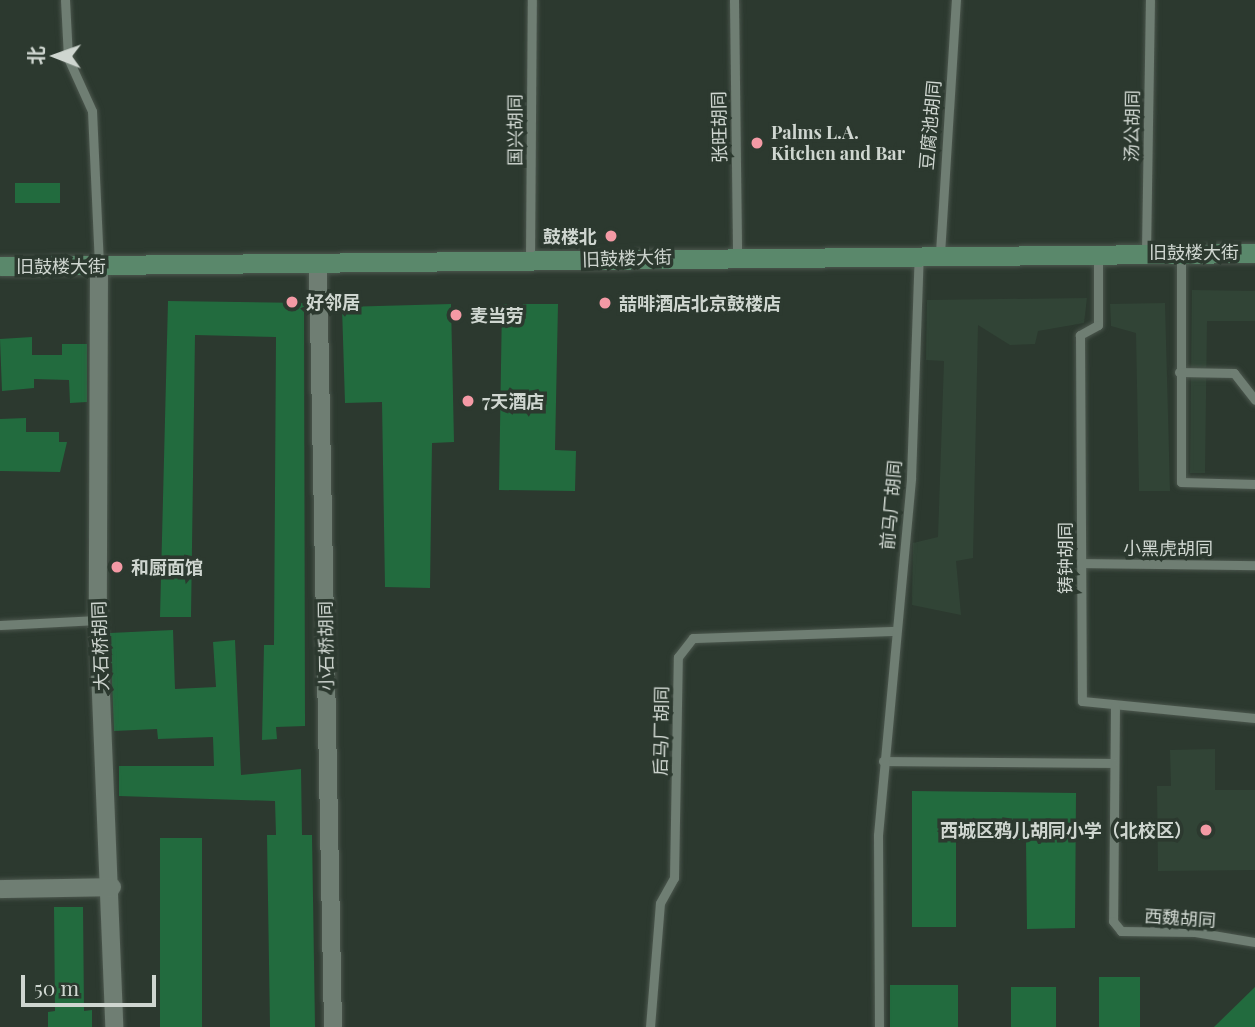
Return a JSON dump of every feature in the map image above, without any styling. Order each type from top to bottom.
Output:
[{"type":"main road","name":"旧鼓楼大街","points":[[0,266],[318,266],[737,254],[919,252],[1255,253]]},
{"type":"street","name":"大石桥胡同","points":[[99,266],[98,620],[113,887],[114,1027]]},
{"type":"street","name":"小石桥胡同","points":[[318,266],[333,1027]]},
{"type":"street","points":[[0,889],[113,887]]},
{"type":"lane","points":[[65,0],[68,58],[92,111],[99,266]]},
{"type":"lane","name":"国兴胡同","points":[[530,261],[532,0]]},
{"type":"lane","name":"张旺胡同","points":[[734,0],[737,254]]},
{"type":"lane","name":"豆腐池胡同","points":[[940,253],[956,0]]},
{"type":"lane","name":"汤公胡同","points":[[1146,252],[1150,0]]},
{"type":"lane","name":"前马厂胡同","points":[[879,1027],[883,761],[911,478],[919,252]]},
{"type":"lane","name":"铸钟胡同","points":[[1098,252],[1098,325],[1080,335],[1082,701],[1255,718]]},
{"type":"lane","points":[[1181,253],[1181,482],[1255,484]]},
{"type":"lane","points":[[1179,372],[1234,373],[1255,400]]},
{"type":"lane","name":"小黑虎胡同","points":[[1081,563],[1255,565]]},
{"type":"lane","points":[[0,625],[98,620]]},
{"type":"lane","name":"后马厂胡同","points":[[650,1027],[660,903],[674,878],[678,657],[693,638],[894,631]]},
{"type":"lane","name":"西魏胡同","points":[[1115,705],[1113,921],[1121,931],[1195,932],[1255,942]]},
{"type":"lane","points":[[883,761],[1114,763]]},
{"type":"shaded area","points":[[1192,290],[1255,291],[1255,321],[1207,321],[1205,473],[1190,473]]},
{"type":"shaded area","points":[[1087,298],[1084,323],[1038,331],[1035,344],[1010,345],[978,325],[973,558],[956,561],[961,615],[912,605],[913,543],[938,537],[944,361],[926,360],[927,300]]},
{"type":"shaded area","points":[[1165,303],[1170,491],[1139,491],[1136,333],[1111,326],[1110,304]]},
{"type":"shaded area","name":"西城区鸦儿胡同小学（北校区）","points":[[1215,749],[1215,790],[1255,790],[1255,870],[1158,871],[1157,786],[1171,786],[1170,750]]},
{"type":"building","points":[[15,183],[60,183],[60,203],[15,203]]},
{"type":"building","points":[[168,301],[304,303],[305,726],[276,727],[277,739],[262,740],[264,645],[274,645],[276,337],[195,335],[191,617],[160,617]]},
{"type":"building","points":[[451,304],[454,442],[432,443],[430,588],[385,587],[382,402],[345,403],[342,307]]},
{"type":"building","points":[[502,304],[558,304],[555,450],[576,451],[575,491],[499,490]]},
{"type":"building","points":[[32,337],[32,355],[62,355],[62,344],[87,344],[87,402],[70,403],[69,380],[34,379],[34,388],[2,391],[0,339]]},
{"type":"building","points":[[26,418],[26,432],[59,432],[59,442],[67,442],[60,472],[0,471],[0,419]]},
{"type":"building","points":[[173,630],[175,689],[216,687],[213,642],[235,640],[241,775],[301,769],[302,835],[312,835],[315,1027],[270,1027],[267,835],[276,835],[275,801],[119,796],[119,766],[214,766],[213,737],[158,739],[157,729],[114,731],[110,633]]},
{"type":"building","points":[[912,791],[1076,793],[1075,928],[1027,929],[1026,840],[956,840],[956,927],[912,927]]},
{"type":"building","points":[[160,838],[202,838],[202,1027],[160,1027]]},
{"type":"building","points":[[54,907],[83,907],[84,1011],[92,1010],[92,1027],[48,1027],[48,1012],[55,1011]]},
{"type":"building","points":[[1099,977],[1140,977],[1140,1027],[1099,1027]]},
{"type":"building","points":[[890,985],[958,985],[958,1027],[890,1027]]},
{"type":"building","points":[[1011,987],[1056,987],[1056,1027],[1011,1027]]},
{"type":"building","points":[[1255,987],[1255,1027],[1214,1027]]},
{"type":"place","name":"Palms L.A. Kitchen and Bar","points":[[757,143]]},
{"type":"place","name":"鼓楼北","points":[[611,236]]},
{"type":"place","name":"好邻居","points":[[292,302]]},
{"type":"place","name":"喆啡酒店北京鼓楼店","points":[[605,303]]},
{"type":"place","name":"麦当劳","points":[[456,315]]},
{"type":"place","name":"7天酒店","points":[[468,401]]},
{"type":"place","name":"和厨面馆","points":[[117,567]]},
{"type":"place","name":"西城区鸦儿胡同小学（北校区）","points":[[1206,830]]}]
